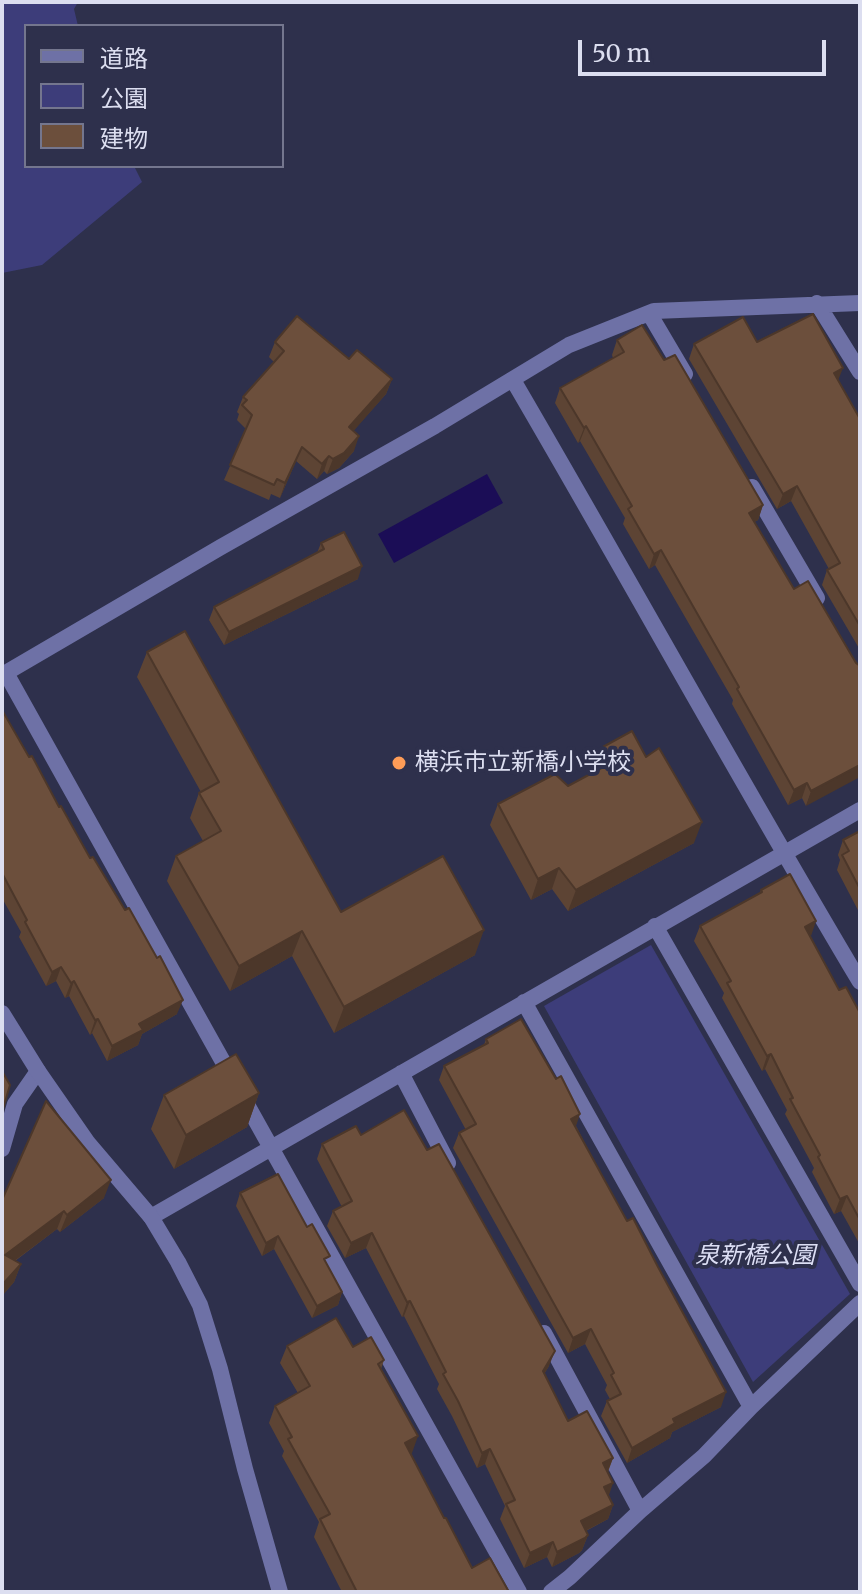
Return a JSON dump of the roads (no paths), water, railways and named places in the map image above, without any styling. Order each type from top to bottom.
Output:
[{"type":"street","points":[[817,303],[860,372]]},
{"type":"street","points":[[519,1592],[4,674],[569,345],[654,311],[860,303]]},
{"type":"street","points":[[649,313],[695,390]]},
{"type":"street","points":[[513,380],[860,982]]},
{"type":"street","points":[[740,468],[824,610]]},
{"type":"street","points":[[151,1217],[860,810]]},
{"type":"street","points":[[655,926],[860,1284]]},
{"type":"street","points":[[524,1002],[751,1407]]},
{"type":"street","points":[[2,1013],[88,1143],[151,1217],[200,1305],[280,1592]]},
{"type":"street","points":[[2,1149],[15,1104],[38,1071]]},
{"type":"street","points":[[401,1073],[457,1178]]},
{"type":"street","points":[[551,1592],[704,1456],[860,1303]]},
{"type":"street","points":[[537,1321],[640,1511]]},
{"type":"place","name":"横浜市立新橋小学校","points":[[399,763]]},
{"type":"park label","name":"泉新橋公園","points":[[755,1256]]}]
